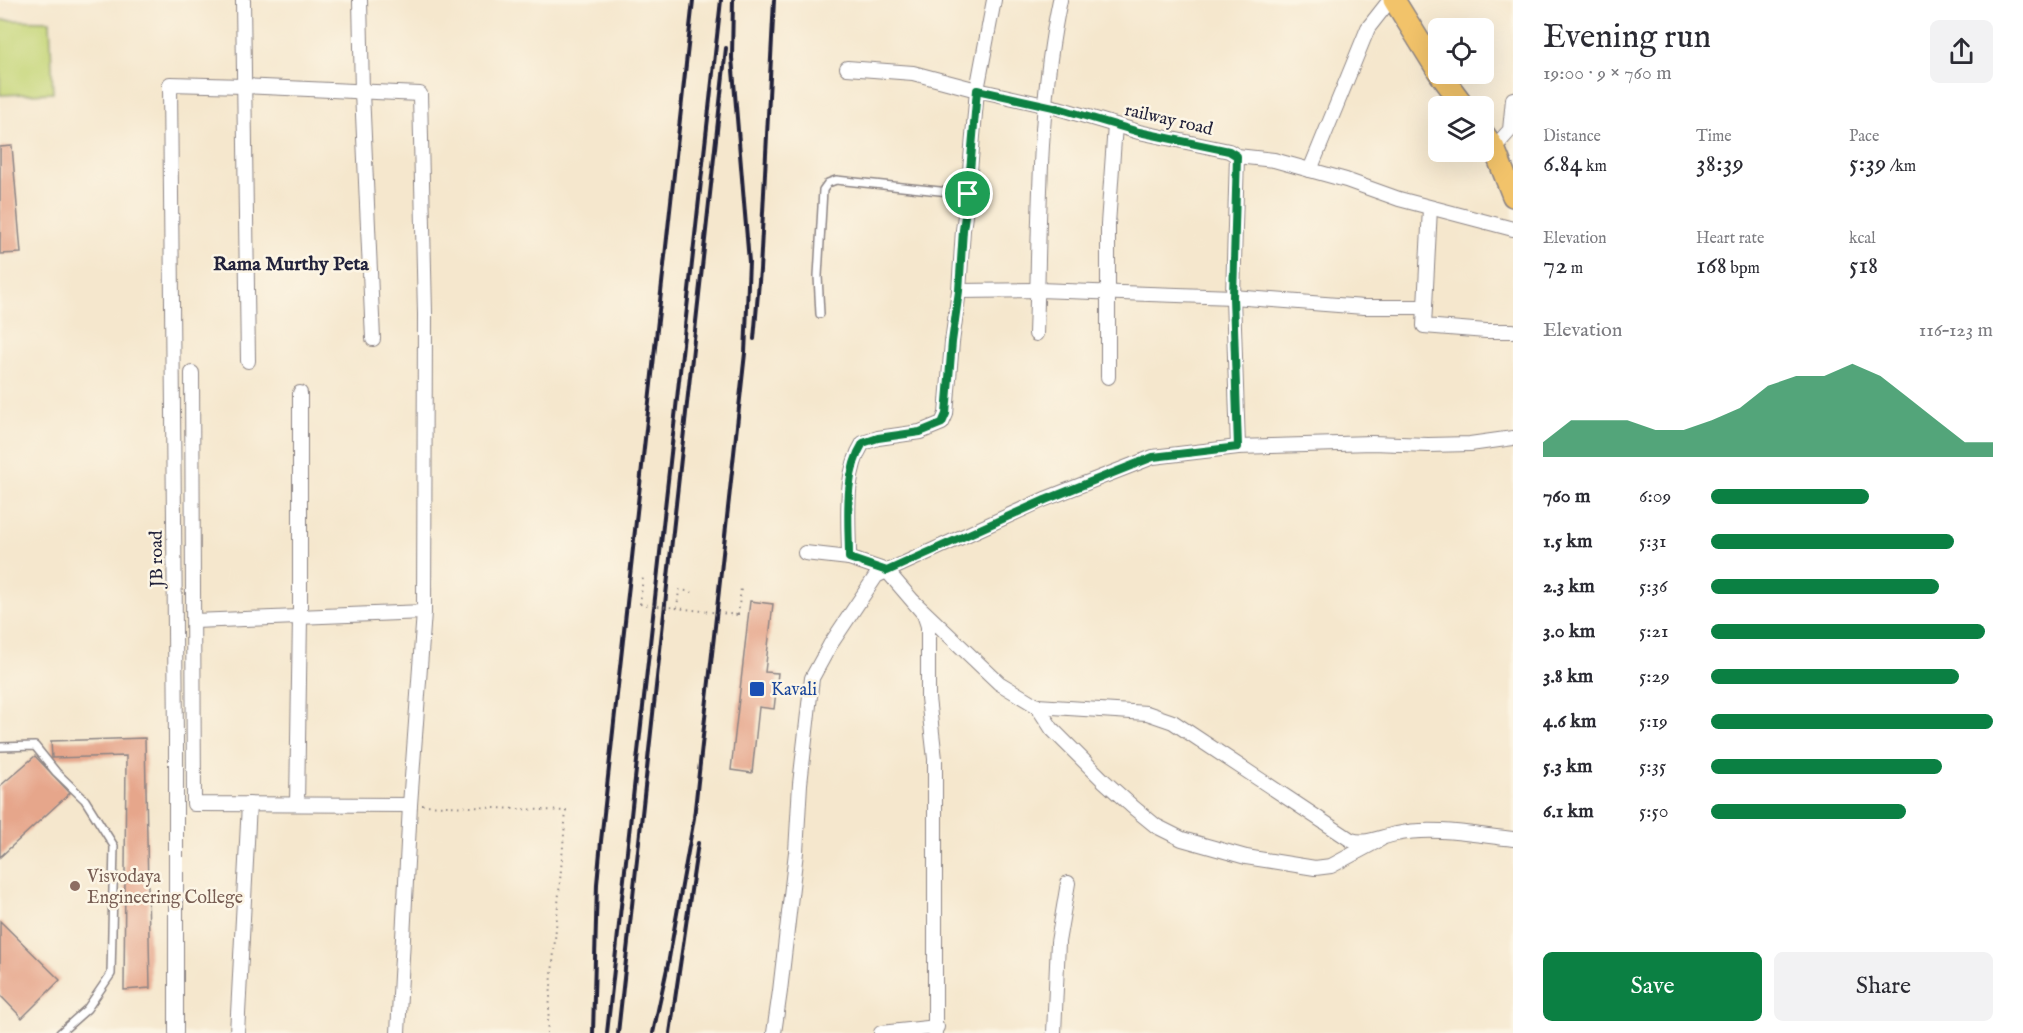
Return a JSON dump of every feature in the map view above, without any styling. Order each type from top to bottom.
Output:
[{"type":"main road","points":[[1392,0],[1428,56]]},
{"type":"main road","points":[[1447,84],[1456,96]]},
{"type":"main road","points":[[1494,152],[1513,196]]},
{"type":"street","points":[[243,0],[248,361]]},
{"type":"street","points":[[360,0],[373,339]]},
{"type":"street","points":[[849,558],[849,486],[856,454],[863,443],[878,438],[920,432],[942,423],[946,414],[977,90],[994,0]]},
{"type":"street","points":[[1036,334],[1045,105],[1060,0]]},
{"type":"street","points":[[1310,170],[1368,28],[1392,0]]},
{"type":"street","name":"railway road","points":[[847,68],[913,73],[1045,105],[1139,132],[1229,151],[1237,156],[1274,160],[1430,208],[1513,229]]},
{"type":"street","name":"JB road","points":[[176,1033],[176,716],[170,84],[244,86]]},
{"type":"street","points":[[244,86],[420,94],[425,314],[424,612],[410,805],[398,1033]]},
{"type":"street","points":[[1494,138],[1510,130],[1513,99]]},
{"type":"street","points":[[1108,377],[1108,224],[1115,125]]},
{"type":"street","points":[[1237,156],[1233,297],[1238,447]]},
{"type":"street","points":[[1430,208],[1424,326],[1513,331]]},
{"type":"street","points":[[959,291],[1038,290],[1233,297],[1364,307],[1425,307]]},
{"type":"street","points":[[192,374],[194,804],[410,805]]},
{"type":"street","points":[[297,804],[300,393]]},
{"type":"street","points":[[774,1033],[812,678],[830,645],[876,576],[1045,500],[1153,457],[1238,447],[1372,443],[1470,444],[1513,438]]},
{"type":"street","points":[[805,553],[849,558],[887,571],[924,614],[928,626],[928,698],[935,759],[936,1030],[881,1033]]},
{"type":"street","points":[[914,602],[999,683],[1037,706],[1052,729],[1104,781],[1156,826],[1182,839],[1246,857],[1315,868],[1331,867],[1381,839]]},
{"type":"street","points":[[194,621],[424,612]]},
{"type":"street","points":[[1037,706],[1146,712],[1173,722],[1351,840],[1360,843],[1397,834],[1438,831],[1513,839]]},
{"type":"street","points":[[237,1033],[249,804]]},
{"type":"street","points":[[1054,1033],[1059,942],[1068,883]]},
{"type":"lane","points":[[820,314],[818,276],[823,190],[828,183],[836,180],[968,194]]},
{"type":"lane","points":[[0,747],[35,746],[56,772],[85,800],[114,846],[111,974],[87,1010],[60,1033]]},
{"type":"path","points":[[643,578],[640,604],[738,615],[741,588]]},
{"type":"path","points":[[677,608],[679,590],[693,592]]},
{"type":"path","points":[[410,805],[566,811],[547,1033]]},
{"type":"green space","points":[[0,20],[50,21],[53,93],[0,95]]},
{"type":"building","points":[[12,146],[21,253],[0,254],[0,147]]},
{"type":"building","points":[[750,601],[773,604],[765,672],[778,673],[774,709],[759,707],[752,773],[731,770]]},
{"type":"building","points":[[145,738],[150,988],[124,990],[126,756],[52,758],[51,741]]},
{"type":"building","points":[[35,756],[70,793],[0,857],[0,786]]},
{"type":"building","points":[[0,921],[60,980],[22,1018],[0,995]]},
{"type":"railway","points":[[593,1033],[597,884],[601,841],[693,0]]},
{"type":"railway","points":[[607,1033],[721,0]]},
{"type":"railway","points":[[653,1033],[668,964],[694,818],[745,353],[749,262],[732,58],[733,0]]},
{"type":"railway","points":[[754,339],[760,270],[774,0]]},
{"type":"railway","points":[[618,1033],[726,48]]},
{"type":"railway","points":[[670,1033],[698,843]]},
{"type":"place","name":"Kavali","points":[[757,689]]},
{"type":"place","name":"Visvodaya Engineering College","points":[[75,886]]},
{"type":"district","name":"Rama Murthy Peta","points":[[291,263]]},
{"type":"route","points":[[977,90],[1058,108],[1139,132],[1229,151],[1237,156],[1233,297],[1238,447],[1153,457],[1045,500],[887,571],[849,558],[849,486],[856,454],[863,443],[878,438],[920,432],[942,423],[946,414],[968,194],[977,90]]}]
